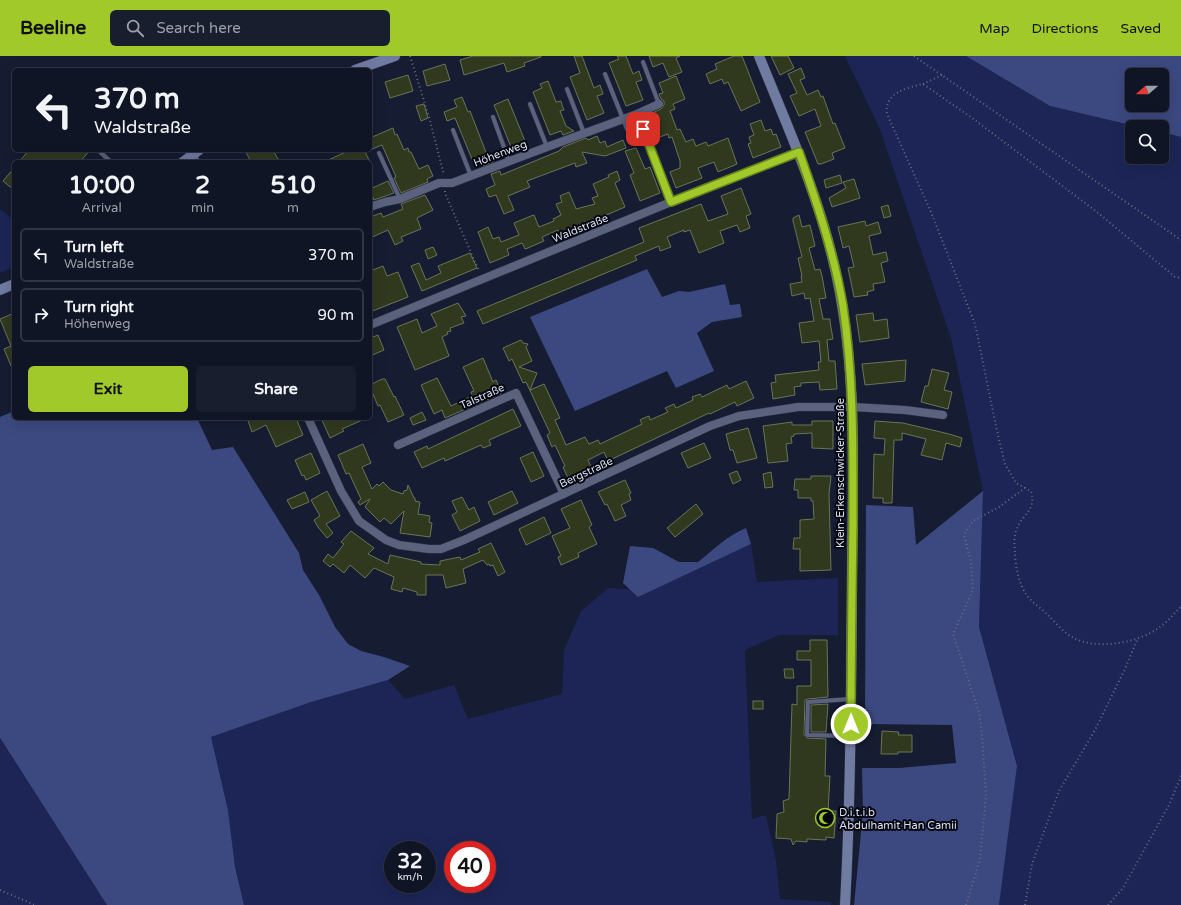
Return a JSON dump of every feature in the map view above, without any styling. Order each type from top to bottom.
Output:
[{"type":"street","points":[[361,68],[395,56]]},
{"type":"street","name":"Klein-Erkenschwicker-Straße","points":[[759,56],[799,152],[819,209],[835,268],[843,306],[849,356],[852,407],[851,736],[845,905]]},
{"type":"street","name":"Höhenweg","points":[[372,207],[385,202],[400,199],[439,183],[447,184],[471,176],[584,133],[623,120],[659,104]]},
{"type":"street","points":[[637,114],[671,202]]},
{"type":"street","name":"Waldstraße","points":[[372,324],[671,202],[799,152]]},
{"type":"street","points":[[187,160],[196,155]]},
{"type":"street","points":[[0,290],[12,285]]},
{"type":"street","name":"Talstraße","points":[[398,445],[516,393],[564,494]]},
{"type":"street","name":"Bergstraße","points":[[309,420],[341,491],[359,521],[386,540],[399,546],[441,549],[464,540],[710,426],[739,416],[798,407],[852,407],[905,410],[944,416]]},
{"type":"lane","points":[[643,62],[659,104]]},
{"type":"lane","points":[[605,74],[627,129]]},
{"type":"lane","points":[[567,89],[584,133]]},
{"type":"lane","points":[[530,104],[547,147]]},
{"type":"lane","points":[[493,117],[509,161]]},
{"type":"lane","points":[[453,130],[471,176]]},
{"type":"lane","points":[[100,152],[109,160]]},
{"type":"lane","points":[[379,153],[400,199]]},
{"type":"lane","points":[[851,699],[808,702],[807,735],[851,736]]},
{"type":"path","points":[[410,56],[429,117],[447,184],[445,194],[482,280]]},
{"type":"path","points":[[914,56],[1181,240]]},
{"type":"path","points":[[942,75],[923,84],[901,91],[893,96],[889,99],[886,107],[887,114],[931,212],[975,324],[1005,464],[1016,483],[1031,491],[1033,498],[1028,513],[1017,528],[1014,540],[1018,574],[1026,593],[1071,637],[1082,642],[1093,644],[1137,640],[1161,627],[1181,607]]},
{"type":"path","points":[[923,84],[972,118],[1091,207],[1175,277],[1181,278]]},
{"type":"path","points":[[966,905],[980,859],[986,796],[979,712],[953,634],[973,590],[971,562],[964,535],[973,521],[999,507],[1025,488]]},
{"type":"path","points":[[1025,905],[1032,864],[1059,791],[1095,730],[1125,669],[1137,640]]},
{"type":"path","points":[[1108,905],[1123,888],[1168,805],[1181,776]]},
{"type":"path","points":[[0,890],[35,905]]},
{"type":"shaded area","points":[[845,56],[966,56],[1050,106],[1125,124],[1125,164],[1169,164],[1169,134],[1181,137],[1181,905],[999,905],[1017,766],[979,627],[983,491],[951,338],[879,127]]},
{"type":"shaded area","points":[[966,56],[1181,56],[1181,137],[1169,134],[1169,120],[1125,120],[1125,124],[1050,106]]},
{"type":"shaded area","points":[[0,209],[12,218],[12,268],[0,273]]},
{"type":"shaded area","points":[[647,269],[662,297],[679,291],[689,292],[725,284],[730,305],[740,304],[742,317],[712,322],[697,333],[714,371],[676,388],[667,371],[575,411],[530,317]]},
{"type":"shaded area","points":[[12,412],[12,420],[198,420],[212,450],[233,447],[299,553],[303,570],[319,595],[335,627],[348,644],[361,651],[410,666],[388,680],[311,702],[211,737],[228,810],[235,867],[244,905],[107,905],[0,738],[0,417]]},
{"type":"shaded area","points":[[983,491],[979,627],[1017,766],[999,905],[854,905],[863,812],[862,768],[899,768],[956,763],[952,725],[865,724],[866,505],[913,507],[916,545]]},
{"type":"shaded area","points":[[746,528],[751,544],[638,597],[623,583],[630,546],[653,548],[679,562],[698,562],[726,539]]},
{"type":"shaded area","points":[[751,544],[757,582],[838,578],[838,635],[779,635],[745,650],[752,819],[766,815],[776,860],[780,899],[831,902],[831,905],[244,905],[235,867],[228,810],[211,737],[311,702],[388,680],[405,699],[454,685],[468,719],[562,694],[564,650],[581,611],[608,588],[651,590]]},
{"type":"shaded area","points":[[0,739],[107,905],[0,905]]},
{"type":"building","points":[[473,56],[541,57],[524,63],[525,66],[507,72],[504,63],[464,75],[460,60]]},
{"type":"building","points":[[574,56],[582,56],[594,88],[600,85],[603,94],[597,96],[604,113],[587,120],[570,77],[580,73]]},
{"type":"building","points":[[617,56],[626,56],[633,74],[639,71],[642,80],[636,82],[643,100],[626,106],[609,63],[619,59]]},
{"type":"building","points":[[649,56],[680,56],[676,58],[682,72],[669,77],[663,63],[653,67]]},
{"type":"building","points":[[734,56],[742,56],[760,102],[741,111],[728,82],[724,84],[722,79],[710,84],[706,74],[717,69],[715,64]]},
{"type":"building","points":[[771,56],[788,56],[794,68],[780,75]]},
{"type":"building","points":[[445,64],[450,80],[427,86],[423,71]]},
{"type":"building","points":[[801,68],[805,78],[800,80],[807,95],[818,90],[821,97],[823,96],[833,124],[835,123],[845,148],[832,153],[834,159],[821,164],[818,164],[805,132],[821,126],[815,109],[799,116],[790,96],[797,93],[788,74]]},
{"type":"building","points":[[408,75],[413,91],[390,98],[385,82]]},
{"type":"building","points":[[676,76],[685,99],[673,104],[675,109],[670,111],[677,130],[680,129],[686,142],[693,139],[696,146],[706,142],[708,146],[728,138],[737,164],[718,172],[714,162],[698,168],[702,178],[676,188],[670,172],[680,168],[680,161],[672,137],[669,138],[668,134],[657,138],[648,115],[661,109],[664,105],[664,101],[661,99],[659,94],[663,93],[659,83]]},
{"type":"building","points":[[548,81],[556,102],[561,101],[564,110],[560,111],[566,126],[574,131],[563,135],[561,131],[550,135],[533,92],[542,88],[540,84]]},
{"type":"building","points":[[462,97],[468,112],[470,111],[489,160],[494,158],[495,161],[482,166],[481,162],[474,164],[455,118],[447,121],[444,112],[457,107],[454,100]]},
{"type":"building","points":[[508,99],[527,146],[513,152],[494,105]]},
{"type":"building","points":[[424,104],[428,118],[421,121],[416,106]]},
{"type":"building","points":[[761,120],[765,131],[771,129],[773,135],[776,134],[781,147],[753,158],[748,144],[751,143],[749,137],[754,135],[750,124]]},
{"type":"building","points":[[393,128],[395,135],[397,134],[404,150],[408,148],[419,169],[428,165],[433,176],[427,179],[428,182],[401,193],[394,178],[396,177],[382,145],[372,149],[372,137]]},
{"type":"building","points":[[597,136],[600,143],[605,141],[607,147],[623,140],[626,148],[605,156],[582,152],[587,163],[576,167],[575,163],[527,181],[530,187],[508,196],[514,210],[504,214],[496,195],[489,197],[486,189],[495,185],[491,174],[500,171],[501,175],[559,151],[563,147],[586,138],[588,140]]},
{"type":"building","points":[[636,148],[645,169],[650,167],[660,193],[640,201],[630,175],[634,173],[625,151]]},
{"type":"building","points":[[27,152],[88,152],[82,160],[21,160]]},
{"type":"building","points":[[246,152],[274,152],[278,159],[276,160],[250,160]]},
{"type":"building","points":[[346,152],[365,152],[369,160],[328,160]]},
{"type":"building","points":[[12,170],[12,188],[3,181]]},
{"type":"building","points":[[617,171],[620,180],[615,183],[625,207],[560,235],[558,230],[542,237],[544,241],[528,248],[525,249],[522,243],[507,249],[509,255],[490,263],[478,232],[488,227],[493,239],[499,237],[501,242],[519,235],[514,223],[531,216],[534,215],[539,227],[554,221],[553,219],[561,215],[556,204],[562,202],[560,196],[569,192],[576,209],[595,204],[592,198],[598,196],[593,184],[609,177],[608,175]]},
{"type":"building","points":[[840,175],[842,183],[826,188],[824,180]]},
{"type":"building","points":[[854,179],[860,198],[832,207],[829,198],[846,188],[843,182]]},
{"type":"building","points":[[388,181],[394,193],[374,200],[372,197],[372,188]]},
{"type":"building","points":[[741,188],[751,214],[746,216],[750,228],[740,232],[737,225],[720,231],[724,243],[699,253],[690,230],[684,232],[684,230],[667,237],[671,247],[660,251],[659,246],[635,256],[637,260],[483,324],[477,311],[644,242],[639,228],[701,204],[708,221],[728,214],[721,196]]},
{"type":"building","points":[[425,195],[433,210],[417,218],[421,229],[401,237],[403,241],[395,245],[388,230],[372,237],[372,216],[381,213],[383,217],[403,209],[401,204]]},
{"type":"building","points":[[888,205],[891,216],[884,218],[881,207]]},
{"type":"building","points":[[799,215],[802,227],[810,225],[815,246],[809,248],[815,270],[820,269],[822,276],[826,298],[819,299],[823,319],[830,319],[833,339],[827,340],[829,361],[835,361],[837,389],[820,390],[819,382],[801,383],[801,386],[794,387],[795,395],[773,399],[771,383],[776,382],[775,375],[819,370],[818,362],[821,362],[819,341],[802,343],[799,323],[814,321],[810,298],[805,299],[804,293],[792,296],[790,284],[802,282],[798,258],[802,257],[793,221],[793,218]]},
{"type":"building","points":[[865,221],[866,226],[878,222],[881,233],[869,236],[873,255],[886,252],[888,261],[881,263],[885,282],[873,284],[874,290],[867,292],[868,295],[854,297],[848,268],[854,267],[849,246],[843,248],[838,227]]},
{"type":"building","points":[[433,247],[437,255],[428,259],[425,250]]},
{"type":"building","points":[[470,253],[477,268],[422,291],[411,266],[419,263],[426,280],[441,273],[438,266]]},
{"type":"building","points":[[383,266],[387,276],[398,272],[408,297],[372,311],[372,270]]},
{"type":"building","points":[[458,303],[466,316],[461,317],[464,323],[450,328],[451,331],[447,332],[448,334],[442,337],[449,356],[415,370],[397,327],[417,319],[422,333],[437,326],[431,314]]},
{"type":"building","points":[[873,313],[874,321],[887,319],[889,338],[860,342],[856,315]]},
{"type":"building","points":[[12,314],[12,368],[4,349],[11,346],[0,319]]},
{"type":"building","points":[[378,335],[384,350],[372,355],[372,337]]},
{"type":"building","points":[[521,340],[523,343],[528,344],[526,347],[532,361],[519,367],[537,373],[530,390],[544,384],[560,418],[555,420],[566,445],[585,437],[589,444],[598,440],[600,444],[642,424],[640,420],[644,418],[649,416],[650,420],[668,412],[665,408],[674,404],[676,408],[693,400],[692,397],[700,394],[702,397],[727,385],[729,389],[746,381],[754,398],[737,406],[735,402],[710,414],[709,413],[608,461],[604,452],[588,460],[592,469],[569,480],[563,467],[565,466],[555,445],[552,447],[547,435],[550,433],[526,382],[523,383],[512,359],[509,361],[503,348]]},
{"type":"building","points":[[483,358],[493,382],[496,380],[502,393],[445,418],[442,410],[434,414],[421,385],[437,378],[451,406],[472,396],[471,392],[474,391],[463,367]]},
{"type":"building","points":[[906,360],[905,381],[865,385],[862,364]]},
{"type":"building","points":[[932,369],[949,373],[944,390],[952,392],[948,409],[921,402],[925,386],[928,386]]},
{"type":"building","points":[[385,379],[404,415],[388,422],[380,405],[378,406],[372,392],[372,384]]},
{"type":"building","points":[[513,409],[521,426],[489,440],[491,445],[483,448],[481,445],[445,461],[444,458],[422,468],[414,452],[427,446],[428,449]]},
{"type":"building","points":[[422,412],[426,420],[413,425],[410,418]]},
{"type":"building","points":[[248,420],[297,420],[303,435],[276,447],[266,425],[252,432]]},
{"type":"building","points":[[322,420],[362,420],[342,429],[344,431],[330,438]]},
{"type":"building","points":[[812,421],[833,421],[833,449],[812,448],[812,433],[794,434],[794,436],[791,437],[792,443],[786,444],[788,461],[768,463],[763,426],[792,422],[792,425],[812,425]]},
{"type":"building","points":[[875,421],[903,423],[949,434],[962,438],[960,447],[946,443],[942,460],[921,455],[926,439],[902,433],[902,440],[894,440],[892,503],[883,503],[883,498],[873,498],[874,454],[884,455],[885,439],[874,438]]},
{"type":"building","points":[[748,428],[757,458],[737,463],[733,450],[730,450],[726,434]]},
{"type":"building","points":[[704,443],[711,458],[688,468],[681,453]]},
{"type":"building","points":[[363,444],[371,463],[362,467],[372,489],[377,484],[379,486],[383,482],[391,490],[403,494],[404,491],[407,490],[408,485],[415,498],[415,501],[420,502],[418,514],[430,516],[429,522],[432,523],[430,537],[400,533],[404,511],[391,524],[384,518],[380,522],[365,507],[370,499],[360,505],[358,502],[361,499],[349,473],[346,474],[338,455]]},
{"type":"building","points":[[533,452],[544,476],[531,482],[520,458]]},
{"type":"building","points":[[311,453],[320,473],[306,480],[304,475],[302,476],[295,460]]},
{"type":"building","points":[[737,471],[741,480],[733,484],[729,474]]},
{"type":"building","points":[[771,472],[773,487],[765,488],[763,474]]},
{"type":"building","points":[[811,476],[831,476],[829,494],[831,570],[800,571],[800,549],[793,549],[794,538],[800,538],[800,520],[814,519],[813,501],[811,501],[811,498],[798,498],[798,490],[794,490],[795,479],[811,479]]},
{"type":"building","points":[[625,480],[631,493],[629,494],[631,500],[621,505],[626,516],[615,521],[607,504],[605,505],[598,492]]},
{"type":"building","points":[[327,491],[340,516],[326,524],[333,533],[327,538],[314,520],[320,516],[311,500]]},
{"type":"building","points":[[512,491],[518,503],[494,515],[488,502]]},
{"type":"building","points":[[305,492],[309,502],[292,509],[287,500]]},
{"type":"building","points":[[462,497],[469,510],[474,507],[480,521],[460,531],[452,515],[457,512],[452,501]]},
{"type":"building","points":[[581,500],[592,525],[589,527],[597,544],[578,553],[579,557],[561,565],[558,557],[561,556],[552,536],[570,528],[561,509]]},
{"type":"building","points":[[696,504],[703,514],[675,537],[667,528]]},
{"type":"building","points":[[544,517],[551,533],[526,545],[519,529]]},
{"type":"building","points":[[351,531],[374,548],[368,554],[388,564],[390,555],[421,562],[421,564],[440,565],[440,561],[460,557],[461,560],[480,552],[478,549],[491,543],[505,572],[498,576],[493,565],[487,565],[483,560],[463,569],[466,583],[446,588],[443,575],[426,575],[426,595],[417,595],[417,592],[403,588],[402,592],[391,589],[394,577],[374,568],[365,578],[350,565],[344,573],[333,564],[330,567],[323,561],[328,554],[333,558],[344,544],[341,542]]},
{"type":"building","points":[[810,640],[827,640],[828,697],[805,700],[804,735],[807,738],[826,739],[825,776],[830,776],[828,811],[836,811],[834,838],[826,837],[826,840],[807,839],[807,842],[796,841],[793,845],[791,839],[776,838],[777,814],[784,812],[783,801],[789,799],[792,704],[797,705],[797,686],[811,686],[811,660],[797,660],[797,651],[810,651]]},
{"type":"building","points":[[784,669],[793,669],[794,678],[785,678]]},
{"type":"building","points":[[753,701],[763,701],[763,709],[753,709]]},
{"type":"building","points":[[828,704],[826,732],[811,732],[811,705]]},
{"type":"building","points":[[882,731],[899,732],[898,735],[912,735],[912,752],[881,754]]},
{"type":"place","name":"D.i.t.i.b Abdulhamit Han Camii","points":[[825,818]]},
{"type":"route","points":[[643,129],[671,202],[799,152],[819,209],[833,260],[843,306],[850,369],[853,444],[851,724]]}]
